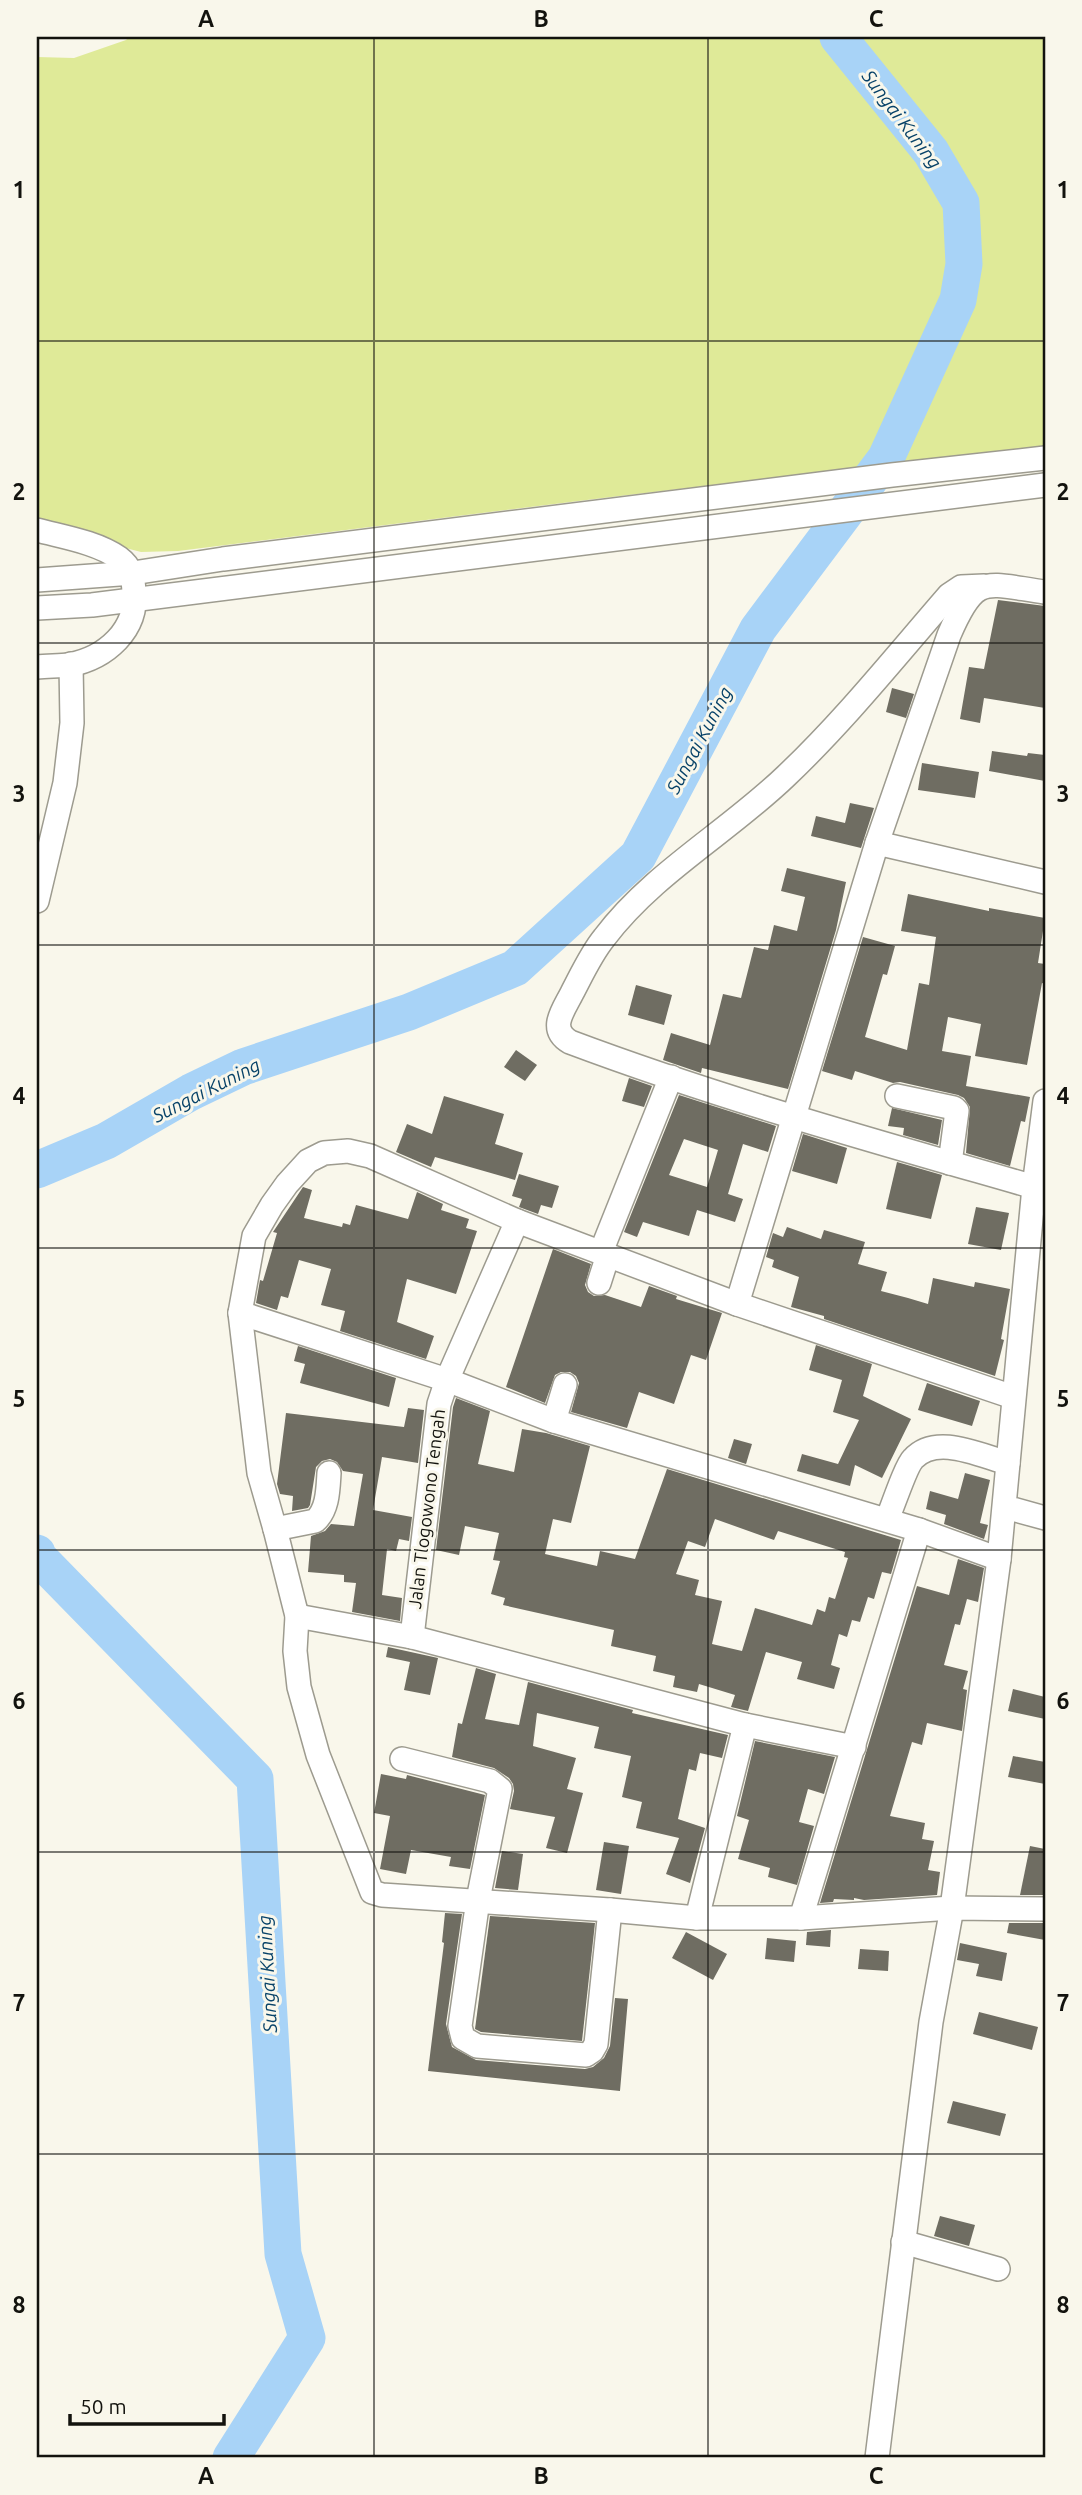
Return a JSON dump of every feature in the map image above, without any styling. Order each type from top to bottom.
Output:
[{"type":"street","points":[[37,580],[132,573],[1045,457]]},
{"type":"street","points":[[37,608],[92,605],[1045,485]]},
{"type":"street","points":[[37,530],[96,546],[120,559],[132,573],[135,598],[131,618],[116,642],[100,654],[71,664],[37,667]]},
{"type":"street","points":[[737,1304],[796,1117],[877,843],[949,635],[960,609],[973,592],[984,586]]},
{"type":"street","points":[[1034,1187],[796,1117],[611,1057],[570,1042],[560,1035],[558,1022],[594,952],[615,924],[658,882],[785,778],[869,689],[949,595],[961,587],[984,586],[1045,592]]},
{"type":"street","points":[[37,901],[65,783],[72,723],[71,664]]},
{"type":"street","points":[[877,843],[1045,882]]},
{"type":"street","points":[[600,1283],[604,1254],[671,1077]]},
{"type":"street","points":[[897,1096],[954,1108],[957,1111],[950,1163]]},
{"type":"street","points":[[877,2458],[931,2022],[952,1908],[999,1559],[1034,1187],[1045,1101]]},
{"type":"street","points":[[1013,1397],[737,1304],[517,1221],[370,1156],[348,1151],[324,1153],[308,1161],[271,1205],[254,1236],[240,1312],[259,1473],[297,1616],[295,1651],[299,1687],[318,1755],[372,1892],[382,1895],[610,1910],[697,1919],[801,1918],[952,1908],[1045,1909]]},
{"type":"street","name":"Jalan Tlogowono Tengah","points":[[412,1637],[428,1517],[435,1425],[447,1380],[517,1221]]},
{"type":"street","points":[[240,1312],[447,1380],[554,1421],[887,1520],[999,1559]]},
{"type":"street","points":[[554,1421],[565,1385]]},
{"type":"street","points":[[887,1520],[912,1459],[930,1447],[949,1447],[1008,1463]]},
{"type":"street","points":[[275,1529],[316,1521],[319,1518],[323,1511],[329,1473]]},
{"type":"street","points":[[1005,1507],[1045,1518]]},
{"type":"street","points":[[801,1918],[919,1530]]},
{"type":"street","points":[[297,1616],[412,1637],[745,1725],[854,1747]]},
{"type":"street","points":[[697,1919],[745,1725]]},
{"type":"street","points":[[402,1759],[490,1781],[500,1789],[478,1900],[460,2026],[463,2038],[477,2046],[586,2055],[592,2051],[596,2044],[610,1910]]},
{"type":"street","points":[[903,2242],[998,2269]]},
{"type":"green space","points":[[129,37],[1045,37],[1045,446],[178,551],[141,552],[37,525],[37,57],[74,58]]},
{"type":"building","points":[[998,600],[1045,606],[1045,708],[984,698],[980,723],[960,719],[969,667],[984,669]]},
{"type":"building","points":[[892,688],[914,694],[906,718],[886,712]]},
{"type":"building","points":[[992,751],[1027,756],[1028,753],[1045,755],[1045,781],[989,771]]},
{"type":"building","points":[[922,763],[979,772],[975,798],[918,790]]},
{"type":"building","points":[[850,803],[874,808],[861,848],[811,836],[816,816],[845,823]]},
{"type":"building","points":[[787,868],[846,882],[836,930],[788,1089],[702,1068],[701,1073],[663,1060],[671,1033],[710,1045],[723,994],[741,998],[754,947],[768,950],[774,925],[797,931],[805,897],[781,891]]},
{"type":"building","points":[[908,894],[989,911],[989,908],[1045,918],[1038,963],[1045,964],[1045,984],[1042,983],[1027,1065],[975,1056],[981,1024],[948,1017],[942,1051],[971,1056],[966,1086],[1030,1097],[1025,1122],[1021,1121],[1010,1166],[966,1153],[970,1107],[964,1098],[900,1082],[893,1083],[855,1071],[852,1080],[822,1071],[863,937],[895,946],[887,975],[883,974],[865,1037],[907,1050],[919,983],[929,985],[936,937],[901,931]]},
{"type":"building","points":[[636,985],[672,995],[664,1025],[628,1015]]},
{"type":"building","points":[[516,1050],[537,1065],[525,1081],[504,1067]]},
{"type":"building","points":[[629,1078],[652,1086],[644,1107],[622,1101]]},
{"type":"building","points":[[679,1095],[776,1126],[768,1152],[743,1144],[728,1194],[743,1199],[735,1222],[697,1210],[689,1236],[643,1222],[637,1237],[624,1232]],"holes":[[[684,1139],[718,1150],[707,1187],[669,1175]]]},
{"type":"building","points":[[444,1096],[504,1114],[495,1144],[523,1153],[515,1180],[435,1157],[431,1167],[396,1152],[407,1124],[432,1134]]},
{"type":"building","points":[[892,1108],[942,1120],[938,1145],[903,1135],[904,1128],[888,1126]]},
{"type":"building","points":[[803,1134],[847,1148],[837,1184],[792,1171]]},
{"type":"building","points":[[897,1162],[942,1175],[931,1219],[886,1209]]},
{"type":"building","points":[[519,1174],[559,1186],[552,1208],[541,1205],[538,1214],[519,1207],[522,1199],[512,1196]]},
{"type":"building","points":[[303,1187],[312,1190],[304,1218],[342,1227],[343,1223],[350,1225],[356,1205],[408,1219],[417,1192],[443,1204],[441,1210],[469,1219],[466,1228],[477,1231],[456,1294],[407,1279],[397,1322],[434,1336],[426,1359],[340,1331],[345,1311],[321,1305],[331,1269],[299,1260],[288,1298],[281,1296],[277,1310],[256,1303],[260,1280],[263,1281],[277,1233],[273,1232]]},
{"type":"building","points":[[976,1207],[1009,1213],[1001,1250],[968,1244]]},
{"type":"building","points":[[787,1227],[821,1239],[824,1230],[865,1242],[858,1264],[887,1272],[881,1291],[928,1304],[933,1278],[974,1287],[975,1282],[1010,1289],[1001,1339],[1004,1340],[995,1376],[791,1307],[799,1277],[772,1267],[774,1260],[766,1257],[773,1233],[783,1237]]},
{"type":"building","points":[[553,1249],[591,1264],[585,1285],[588,1292],[594,1296],[605,1295],[641,1307],[649,1286],[677,1296],[676,1299],[722,1313],[706,1360],[691,1355],[674,1404],[639,1392],[627,1428],[571,1412],[579,1383],[576,1376],[570,1372],[555,1375],[545,1403],[506,1387]]},
{"type":"building","points":[[816,1345],[872,1364],[863,1396],[911,1419],[882,1478],[855,1465],[850,1486],[797,1471],[802,1454],[838,1464],[859,1420],[833,1412],[842,1380],[809,1370]]},
{"type":"building","points":[[298,1346],[396,1378],[389,1407],[300,1383],[305,1364],[294,1361]]},
{"type":"building","points":[[927,1383],[980,1401],[972,1426],[918,1410]]},
{"type":"building","points":[[456,1398],[490,1411],[478,1464],[514,1472],[522,1429],[590,1446],[571,1523],[553,1519],[545,1554],[597,1566],[600,1551],[635,1559],[667,1469],[901,1540],[891,1574],[882,1572],[874,1599],[868,1597],[860,1622],[852,1620],[847,1637],[839,1634],[831,1665],[840,1668],[834,1689],[797,1679],[802,1662],[766,1652],[748,1711],[731,1707],[735,1695],[699,1684],[697,1692],[673,1687],[675,1676],[653,1671],[656,1656],[611,1646],[614,1630],[503,1605],[505,1598],[491,1594],[500,1561],[493,1560],[499,1533],[465,1526],[459,1555],[436,1550]],"holes":[[[715,1519],[774,1540],[778,1531],[845,1552],[844,1557],[848,1558],[835,1599],[829,1597],[825,1612],[817,1609],[812,1625],[755,1608],[742,1651],[712,1644],[722,1601],[695,1595],[699,1580],[676,1574],[688,1541],[705,1547]]]},
{"type":"building","points":[[408,1408],[424,1410],[418,1463],[382,1457],[373,1510],[412,1517],[409,1541],[399,1539],[396,1551],[387,1549],[382,1595],[402,1598],[400,1621],[352,1612],[356,1583],[344,1582],[344,1575],[308,1572],[311,1536],[325,1531],[331,1524],[354,1526],[363,1474],[343,1471],[337,1462],[330,1459],[322,1461],[316,1467],[310,1505],[308,1508],[292,1511],[293,1496],[280,1494],[277,1484],[286,1413],[404,1427]]},
{"type":"building","points":[[734,1439],[752,1444],[746,1464],[728,1458]]},
{"type":"building","points":[[965,1473],[990,1480],[980,1523],[988,1525],[984,1539],[944,1524],[946,1515],[926,1509],[930,1491],[958,1499]]},
{"type":"building","points":[[958,1559],[984,1568],[978,1602],[967,1599],[960,1625],[955,1624],[944,1665],[968,1671],[963,1689],[967,1690],[962,1731],[927,1723],[922,1745],[912,1742],[890,1816],[925,1823],[922,1839],[934,1841],[928,1870],[940,1872],[937,1895],[864,1900],[834,1899],[833,1902],[820,1903],[917,1586],[949,1595]]},
{"type":"building","points":[[388,1647],[438,1658],[430,1695],[404,1690],[410,1662],[386,1657]]},
{"type":"building","points":[[476,1668],[496,1674],[485,1719],[519,1725],[528,1682],[633,1710],[632,1713],[728,1735],[722,1758],[700,1753],[696,1771],[689,1769],[678,1819],[705,1828],[690,1883],[666,1874],[679,1838],[636,1828],[642,1802],[622,1797],[631,1756],[594,1748],[599,1727],[537,1713],[533,1746],[576,1758],[567,1789],[583,1793],[567,1853],[546,1848],[555,1817],[510,1809],[514,1791],[509,1778],[494,1768],[452,1757],[458,1723],[462,1724]]},
{"type":"building","points":[[1013,1689],[1045,1697],[1045,1719],[1008,1711]]},
{"type":"building","points":[[755,1741],[835,1757],[824,1794],[808,1789],[799,1822],[814,1826],[797,1885],[768,1877],[770,1868],[738,1859],[749,1820],[737,1816]]},
{"type":"building","points":[[1013,1756],[1045,1762],[1045,1784],[1008,1777]]},
{"type":"building","points":[[381,1774],[406,1779],[407,1775],[485,1795],[470,1869],[449,1866],[451,1857],[411,1850],[406,1874],[380,1869],[390,1816],[374,1813]]},
{"type":"building","points":[[604,1842],[629,1846],[621,1894],[596,1890]]},
{"type":"building","points":[[1030,1846],[1045,1849],[1045,1895],[1020,1895]]},
{"type":"building","points":[[502,1851],[523,1854],[518,1890],[495,1888]]},
{"type":"building","points":[[445,1913],[462,1914],[446,2024],[452,2047],[476,2060],[585,2069],[593,2067],[604,2058],[610,2046],[615,1998],[628,1999],[620,2091],[428,2071],[444,1943]]},
{"type":"building","points":[[490,1916],[595,1923],[582,2041],[481,2032],[475,2029]]},
{"type":"building","points":[[1009,1923],[1045,1923],[1045,1940],[1007,1933]]},
{"type":"building","points":[[831,1930],[830,1947],[806,1945],[807,1932]]},
{"type":"building","points":[[686,1932],[727,1954],[713,1980],[672,1958]]},
{"type":"building","points":[[767,1938],[796,1941],[794,1962],[765,1959]]},
{"type":"building","points":[[960,1943],[1007,1953],[1002,1981],[976,1976],[979,1964],[957,1960]]},
{"type":"building","points":[[860,1949],[889,1951],[888,1971],[858,1969]]},
{"type":"building","points":[[979,2012],[1038,2027],[1032,2050],[973,2034]]},
{"type":"building","points":[[953,2101],[1006,2114],[1000,2136],[947,2123]]},
{"type":"building","points":[[940,2216],[975,2225],[969,2246],[934,2236]]},
{"type":"waterway","name":"Sungai Kuning","points":[[37,1170],[106,1141],[191,1092],[243,1067],[409,1012],[515,968],[638,856],[758,629],[886,458],[958,300],[964,264],[961,203],[931,152],[838,37]]},
{"type":"waterway","name":"Sungai Kuning","points":[[37,1553],[255,1779],[283,2254],[307,2338],[231,2458]]}]
